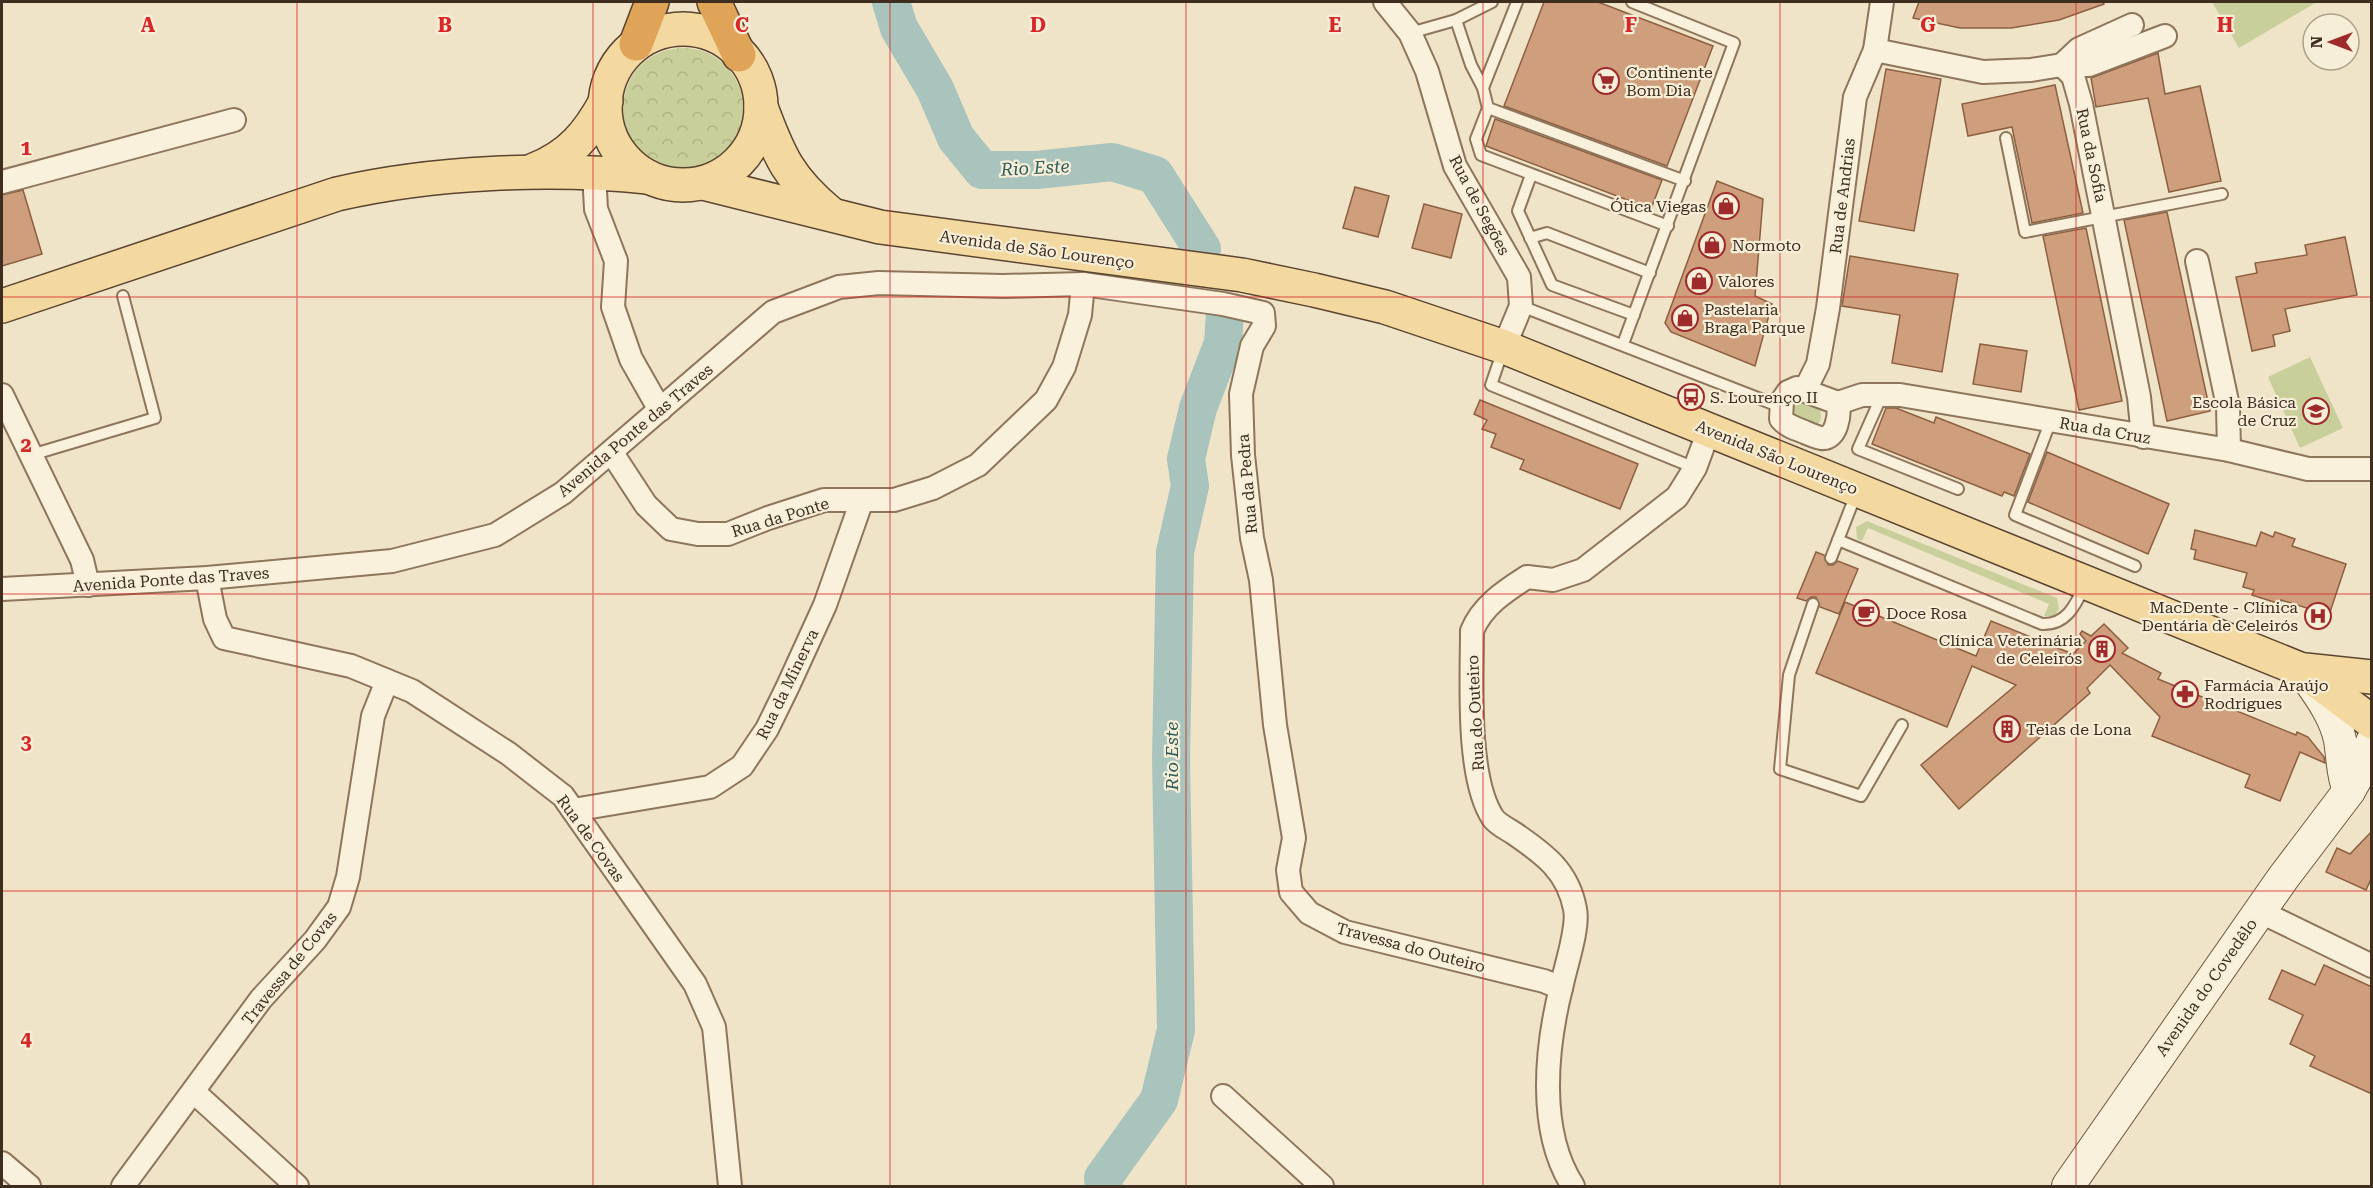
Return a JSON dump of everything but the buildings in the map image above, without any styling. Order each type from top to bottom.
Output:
[{"type":"highway","points":[[636,44],[652,2]]},
{"type":"highway","points":[[714,2],[739,55]]},
{"type":"main road","name":"Avenida de São Lourenço","points":[[648,177],[623,158],[613,143],[607,126],[608,85],[618,62],[636,44],[657,33],[681,29],[706,32],[728,43],[739,55],[757,83],[761,107],[781,160],[811,197],[834,216]]},
{"type":"main road","name":"Avenida de São Lourenço","points":[[524,174],[547,164],[579,143],[606,101]]},
{"type":"main road","name":"Avenida de São Lourenço","points":[[2,306],[337,194],[373,186],[409,180],[594,172],[648,177],[668,184],[685,186],[703,183],[734,166],[746,154],[757,131],[761,107]]},
{"type":"main road","name":"Avenida de São Lourenço","points":[[703,183],[880,228],[1106,260],[1242,275]]},
{"type":"main road","name":"Avenida São Lourenço","points":[[1242,275],[1385,307],[1504,347],[2302,670]]},
{"type":"main road","points":[[2302,670],[2372,677]]},
{"type":"main road","points":[[2302,670],[2372,722]]},
{"type":"main road","points":[[2372,699],[2372,717]]},
{"type":"street","name":"Rua de Segões","points":[[1385,2],[1410,33],[1427,71],[1455,166],[1519,277],[1521,306],[1504,347]]},
{"type":"street","name":"Rua de Andrias","points":[[1805,390],[1818,364],[1828,308],[1855,96],[1875,50],[1882,2]]},
{"type":"street","points":[[2062,65],[2079,49],[2132,26]]},
{"type":"street","points":[[1875,50],[1983,72],[2031,70],[2062,65],[2089,65],[2165,36]]},
{"type":"street","name":"Rua da Sofia","points":[[2062,65],[2073,76],[2081,104],[2139,397],[2143,436]]},
{"type":"street","points":[[2,182],[234,120]]},
{"type":"street","points":[[594,172],[596,209],[616,261],[613,307],[631,359],[660,410]]},
{"type":"street","points":[[1083,284],[1106,260]]},
{"type":"street","points":[[2198,261],[2228,406],[2229,450]]},
{"type":"street","name":"Avenida Ponte das Traves","points":[[2,589],[207,578],[392,561],[495,535],[563,493],[773,312],[839,287],[879,283],[1003,286],[1083,284]]},
{"type":"street","name":"Rua da Ponte","points":[[612,453],[646,504],[671,529],[698,534],[728,534],[824,500],[903,497],[933,488],[978,465],[1046,400],[1064,367],[1080,315],[1083,284]]},
{"type":"street","name":"Rua da Pedra","points":[[1083,284],[1223,304],[1263,313],[1263,326],[1252,346],[1241,394],[1243,454],[1252,538],[1262,579],[1275,724],[1294,838]]},
{"type":"street","points":[[1797,388],[1838,403],[1838,417],[1833,431],[1827,437],[1821,438],[1784,423],[1780,414],[1788,392],[1797,388]]},
{"type":"street","points":[[2,395],[82,560],[88,585]]},
{"type":"street","name":"Rua da Cruz","points":[[1838,403],[1862,395],[1900,395],[2229,450],[2308,469],[2372,469]]},
{"type":"street","name":"Rua do Outeiro","points":[[1573,1186],[1561,1167],[1549,1122],[1552,1025],[1576,911],[1569,886],[1549,858],[1495,820],[1484,801],[1477,773],[1472,631],[1478,618],[1488,606],[1527,577],[1554,580],[1565,578],[1595,563],[1677,497],[1695,468],[1709,430]]},
{"type":"street","points":[[1790,462],[1803,432]]},
{"type":"street","name":"Rua da Minerva","points":[[573,810],[710,787],[742,766],[767,729],[825,604],[862,500]]},
{"type":"street","name":"Rua de Covas","points":[[207,578],[214,619],[224,638],[351,666],[412,692],[509,754],[563,796],[695,984],[714,1027],[730,1186]]},
{"type":"street","points":[[2302,670],[2326,706],[2340,738],[2343,778],[2360,783]]},
{"type":"street","name":"Travessa de Covas","points":[[123,1186],[261,999],[315,940],[339,907],[348,877],[372,716],[387,681]]},
{"type":"street","name":"Avenida do Covedêlo","points":[[2068,1186],[2259,912],[2360,783],[2362,768],[2372,742]]},
{"type":"street","name":"Travessa do Outeiro","points":[[1294,838],[1288,870],[1291,892],[1298,902],[1324,922],[1345,932],[1544,981],[1561,988]]},
{"type":"street","points":[[2259,912],[2372,966]]},
{"type":"street","points":[[194,1092],[297,1186]]},
{"type":"street","points":[[1223,1096],[1322,1186]]},
{"type":"street","points":[[2,1163],[29,1186]]},
{"type":"lane","points":[[1410,33],[1456,20],[1492,2]]},
{"type":"lane","points":[[1483,88],[1517,2]]},
{"type":"lane","points":[[1623,344],[1734,43],[1632,2]]},
{"type":"lane","points":[[1456,20],[1471,65],[1483,88],[1488,108],[1476,139],[1481,154],[1668,226]]},
{"type":"lane","points":[[1488,108],[1685,181]]},
{"type":"lane","points":[[2006,138],[2025,232],[2222,194]]},
{"type":"lane","points":[[1531,175],[1518,211],[1552,285],[1634,315]]},
{"type":"lane","points":[[1530,238],[1547,233],[1650,273]]},
{"type":"lane","points":[[30,456],[155,418],[123,296]]},
{"type":"lane","points":[[1521,306],[1781,407]]},
{"type":"lane","points":[[1504,347],[1491,385],[1695,468]]},
{"type":"lane","points":[[1882,395],[1858,449],[1958,489]]},
{"type":"lane","points":[[2051,420],[2015,515],[2136,566]]},
{"type":"lane","points":[[1831,558],[1858,490]]},
{"type":"lane","points":[[1838,540],[2042,624],[2054,625],[2064,619],[2075,605],[2086,582]]},
{"type":"lane","points":[[1813,604],[1789,675],[1780,769],[1862,796],[1902,725]]},
{"type":"green space","points":[[2212,2],[2317,2],[2239,48]]},
{"type":"green space","points":[[683,48],[706,53],[725,66],[738,85],[743,108],[738,131],[725,150],[706,163],[683,168],[660,163],[641,150],[628,131],[623,108],[628,85],[641,66],[660,53]]},
{"type":"green space","points":[[2310,357],[2343,428],[2300,448],[2268,377]]},
{"type":"green space","points":[[1793,396],[1820,405],[1821,419],[1817,426],[1788,414]]},
{"type":"green space","points":[[1867,521],[2057,598],[2059,609],[2054,616],[2044,616],[2049,604],[1868,528],[1862,541],[1857,539],[1856,527]]},
{"type":"waterway","name":"Rio Este","points":[[891,2],[899,28],[935,89],[956,138],[982,170],[1037,170],[1112,162],[1155,175],[1202,249]]},
{"type":"waterway","name":"Rio Este","points":[[1104,1186],[1103,1178],[1159,1100],[1176,1030],[1171,759],[1175,552],[1190,486],[1186,459],[1198,408],[1223,343],[1225,314]]},
{"type":"place","name":"Continente Bom Dia","points":[[1606,81]]},
{"type":"place","name":"Ótica Viegas","points":[[1726,206]]},
{"type":"place","name":"Normoto","points":[[1712,245]]},
{"type":"place","name":"Valores","points":[[1699,281]]},
{"type":"place","name":"Pastelaria Braga Parque","points":[[1685,318]]},
{"type":"place","name":"S. Lourenço II","points":[[1691,397]]},
{"type":"place","name":"Escola Básica de Cruz","points":[[2316,411]]},
{"type":"place","name":"Doce Rosa","points":[[1866,613]]},
{"type":"place","name":"MacDente - Clínica Dentária de Celeirós","points":[[2318,616]]},
{"type":"place","name":"Clínica Veterinária de Celeirós","points":[[2102,649]]},
{"type":"place","name":"Farmácia Araújo Rodrigues","points":[[2185,694]]},
{"type":"place","name":"Teias de Lona","points":[[2007,729]]}]
